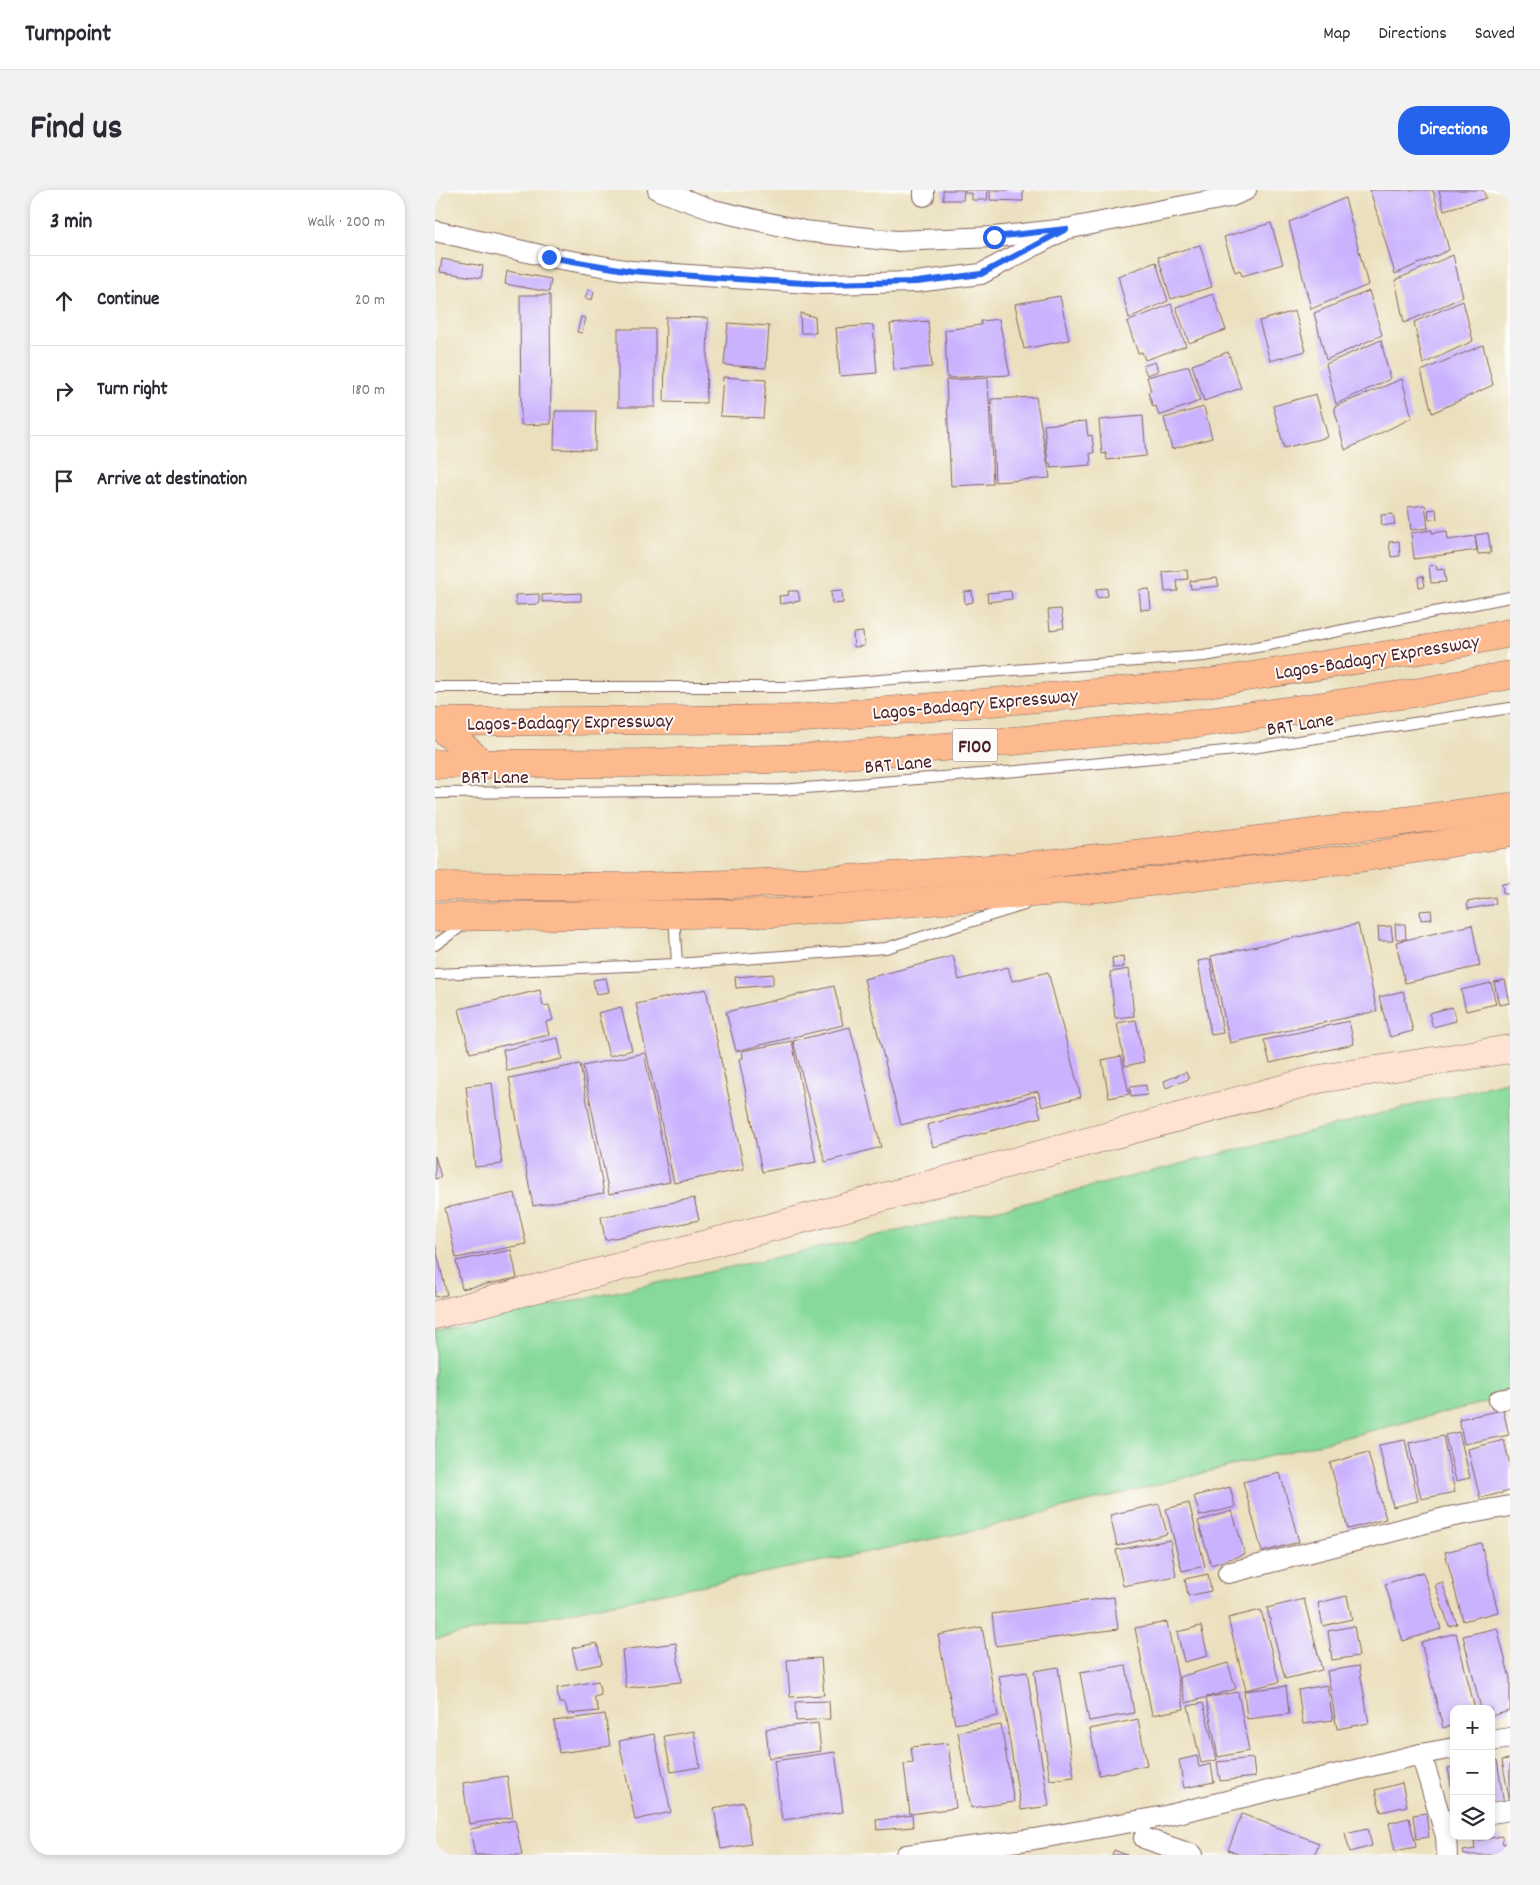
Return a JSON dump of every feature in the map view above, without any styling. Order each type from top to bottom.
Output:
[{"type":"main road","name":"Lagos-Badagry Expressway","points":[[435,722],[803,718],[1201,684],[1439,647],[1510,633]]},
{"type":"main road","name":"Lagos-Badagry Expressway","points":[[435,764],[484,765],[805,758],[981,744],[1200,723],[1415,693],[1510,675]]},
{"type":"main road","points":[[435,722],[484,765]]},
{"type":"main road","points":[[435,886],[654,887],[821,881],[1017,867],[1243,842],[1510,806]]},
{"type":"main road","points":[[435,917],[774,913],[1072,890],[1366,857],[1510,834]]},
{"type":"main road","points":[[435,1315],[799,1220],[1319,1079],[1510,1049]]},
{"type":"street","points":[[658,190],[713,210],[804,230],[896,241],[994,237],[1066,229],[1229,197],[1245,190]]},
{"type":"street","points":[[435,231],[549,257],[631,271],[823,284],[917,282],[981,274],[1066,229]]},
{"type":"street","points":[[1228,1572],[1449,1517],[1510,1506]]},
{"type":"street","points":[[1495,1740],[1510,1738]]},
{"type":"street","points":[[908,1855],[1035,1839],[1165,1816],[1421,1754],[1450,1749]]},
{"type":"street","points":[[1421,1754],[1449,1838]]},
{"type":"street","points":[[1495,1812],[1510,1810]]},
{"type":"street","points":[[1144,1838],[1193,1855]]},
{"type":"lane","points":[[435,687],[786,687],[1204,656],[1510,597]]},
{"type":"lane","name":"BRT Lane","points":[[435,793],[791,790],[1246,749],[1510,708]]},
{"type":"lane","points":[[435,880],[644,882],[911,873],[1108,857],[1325,828],[1510,800]]},
{"type":"lane","points":[[435,974],[677,964],[886,948],[1072,890]]},
{"type":"lane","points":[[674,914],[677,964]]},
{"type":"lane","points":[[435,946],[475,916]]},
{"type":"green space","points":[[1510,1081],[1510,1396],[972,1531],[435,1639],[435,1331],[1022,1204]]},
{"type":"building","points":[[943,190],[964,190],[963,200],[943,200]]},
{"type":"building","points":[[966,190],[988,190],[987,200],[972,200],[972,193],[965,193]]},
{"type":"building","points":[[990,190],[1023,190],[1023,201],[990,200]]},
{"type":"building","points":[[1370,190],[1433,190],[1449,250],[1395,274]]},
{"type":"building","points":[[1439,190],[1483,190],[1486,198],[1444,210]]},
{"type":"building","points":[[1345,198],[1368,285],[1311,309],[1289,222]]},
{"type":"building","points":[[1271,223],[1283,264],[1242,276],[1240,270],[1235,272],[1224,237]]},
{"type":"building","points":[[1200,245],[1212,287],[1171,299],[1158,257]]},
{"type":"building","points":[[1453,255],[1463,297],[1404,323],[1395,280]]},
{"type":"building","points":[[442,259],[483,266],[481,278],[440,272]]},
{"type":"building","points":[[1156,262],[1168,301],[1129,318],[1118,276]]},
{"type":"building","points":[[507,271],[551,279],[549,292],[505,284]]},
{"type":"building","points":[[588,290],[594,292],[592,300],[585,298]]},
{"type":"building","points":[[1369,291],[1382,335],[1326,360],[1314,313]]},
{"type":"building","points":[[1213,294],[1226,330],[1189,343],[1176,307]]},
{"type":"building","points":[[520,295],[550,295],[551,424],[521,425]]},
{"type":"building","points":[[1060,296],[1069,340],[1024,349],[1015,304]]},
{"type":"building","points":[[1463,301],[1473,341],[1423,364],[1414,322]]},
{"type":"building","points":[[1171,304],[1186,346],[1145,360],[1142,352],[1138,353],[1127,322]]},
{"type":"building","points":[[1295,311],[1306,351],[1270,361],[1259,321]]},
{"type":"building","points":[[800,313],[815,317],[816,333],[801,333]]},
{"type":"building","points":[[581,317],[586,318],[582,333],[577,332]]},
{"type":"building","points":[[666,317],[708,318],[706,403],[664,402]]},
{"type":"building","points":[[999,319],[1010,375],[947,378],[945,330],[981,325],[981,321]]},
{"type":"building","points":[[928,321],[932,367],[894,370],[890,324]]},
{"type":"building","points":[[728,323],[769,326],[766,368],[724,365]]},
{"type":"building","points":[[873,325],[877,373],[840,376],[836,328]]},
{"type":"building","points":[[618,329],[655,329],[655,407],[618,407]]},
{"type":"building","points":[[1381,340],[1390,379],[1336,404],[1326,364]]},
{"type":"building","points":[[1483,345],[1493,385],[1432,413],[1421,371]]},
{"type":"building","points":[[1228,352],[1241,388],[1204,401],[1192,365]]},
{"type":"building","points":[[1155,362],[1158,371],[1147,375],[1143,366]]},
{"type":"building","points":[[1189,366],[1200,401],[1159,416],[1156,406],[1153,407],[1148,392],[1151,391],[1147,377]]},
{"type":"building","points":[[723,377],[766,380],[763,418],[720,416]]},
{"type":"building","points":[[988,378],[993,484],[951,486],[946,380]]},
{"type":"building","points":[[1402,379],[1412,418],[1345,450],[1334,407]]},
{"type":"building","points":[[1316,394],[1328,437],[1284,448],[1273,406]]},
{"type":"building","points":[[1036,397],[1050,478],[995,482],[991,399]]},
{"type":"building","points":[[1204,407],[1212,438],[1172,449],[1164,418]]},
{"type":"building","points":[[555,411],[596,411],[595,450],[554,449]]},
{"type":"building","points":[[1143,416],[1146,456],[1107,460],[1106,453],[1102,454],[1099,420]]},
{"type":"building","points":[[1086,421],[1088,436],[1092,435],[1094,453],[1090,453],[1091,465],[1051,468],[1050,463],[1048,463],[1044,425]]},
{"type":"building","points":[[1425,505],[1428,528],[1411,530],[1408,507]]},
{"type":"building","points":[[1436,509],[1437,519],[1429,520],[1428,510]]},
{"type":"building","points":[[1393,514],[1395,524],[1382,526],[1381,515]]},
{"type":"building","points":[[1432,530],[1432,533],[1447,531],[1448,540],[1475,536],[1477,550],[1414,559],[1411,533]]},
{"type":"building","points":[[1488,533],[1491,553],[1478,554],[1475,535]]},
{"type":"building","points":[[1399,541],[1400,556],[1391,557],[1389,542]]},
{"type":"building","points":[[1436,565],[1437,570],[1444,569],[1446,582],[1431,583],[1429,566]]},
{"type":"building","points":[[1187,570],[1188,579],[1177,580],[1178,591],[1165,592],[1163,572]]},
{"type":"building","points":[[1423,576],[1425,586],[1419,587],[1418,577]]},
{"type":"building","points":[[1217,578],[1219,586],[1191,589],[1190,581]]},
{"type":"building","points":[[1107,588],[1108,596],[1097,598],[1096,589]]},
{"type":"building","points":[[1149,589],[1151,609],[1141,610],[1139,590]]},
{"type":"building","points":[[842,590],[843,603],[832,604],[831,591]]},
{"type":"building","points":[[788,591],[798,591],[800,601],[780,604],[779,596],[789,595]]},
{"type":"building","points":[[972,591],[973,602],[965,604],[964,592]]},
{"type":"building","points":[[1011,591],[1012,599],[988,602],[987,593]]},
{"type":"building","points":[[581,593],[581,601],[542,602],[542,595]]},
{"type":"building","points":[[539,594],[539,604],[516,605],[515,595]]},
{"type":"building","points":[[1061,609],[1064,628],[1050,630],[1048,610]]},
{"type":"building","points":[[863,632],[864,646],[854,647],[853,633]]},
{"type":"building","points":[[1510,883],[1510,894],[1503,894],[1502,884]]},
{"type":"building","points":[[1495,897],[1496,904],[1468,909],[1467,902]]},
{"type":"building","points":[[1431,910],[1432,919],[1421,920],[1420,911]]},
{"type":"building","points":[[1358,924],[1377,1011],[1230,1043],[1211,956]]},
{"type":"building","points":[[1395,924],[1405,924],[1406,939],[1396,939]]},
{"type":"building","points":[[1472,925],[1480,966],[1405,983],[1396,942]]},
{"type":"building","points":[[1391,926],[1393,941],[1379,941],[1378,927]]},
{"type":"building","points":[[953,956],[959,980],[1008,967],[1012,981],[1048,972],[1081,1097],[1042,1107],[1038,1091],[901,1125],[864,979]]},
{"type":"building","points":[[1123,956],[1124,967],[1113,968],[1112,958]]},
{"type":"building","points":[[1210,959],[1223,1033],[1211,1035],[1198,961]]},
{"type":"building","points":[[1129,969],[1134,1016],[1115,1018],[1110,972]]},
{"type":"building","points":[[773,974],[773,985],[736,988],[735,977]]},
{"type":"building","points":[[606,978],[609,992],[596,994],[593,980]]},
{"type":"building","points":[[1505,980],[1510,1003],[1499,1005],[1494,982]]},
{"type":"building","points":[[1491,983],[1496,1004],[1466,1011],[1461,990]]},
{"type":"building","points":[[834,986],[843,1025],[736,1051],[726,1012]]},
{"type":"building","points":[[706,989],[744,1169],[674,1183],[636,1004]]},
{"type":"building","points":[[540,990],[543,1006],[549,1005],[553,1020],[546,1022],[549,1035],[470,1053],[459,1009]]},
{"type":"building","points":[[1403,991],[1413,1031],[1390,1037],[1379,997]]},
{"type":"building","points":[[621,1007],[632,1050],[609,1056],[598,1013]]},
{"type":"building","points":[[1452,1007],[1456,1021],[1433,1027],[1429,1013]]},
{"type":"building","points":[[1136,1020],[1144,1062],[1125,1066],[1117,1023]]},
{"type":"building","points":[[1349,1021],[1354,1044],[1270,1063],[1264,1040]]},
{"type":"building","points":[[850,1027],[881,1147],[825,1162],[793,1041]]},
{"type":"building","points":[[558,1038],[562,1059],[507,1071],[503,1050]]},
{"type":"building","points":[[792,1041],[816,1162],[762,1172],[739,1059],[743,1058],[742,1051]]},
{"type":"building","points":[[644,1053],[670,1182],[609,1194],[583,1066]]},
{"type":"building","points":[[1121,1056],[1129,1094],[1109,1098],[1102,1060]]},
{"type":"building","points":[[580,1064],[604,1193],[533,1206],[509,1078]]},
{"type":"building","points":[[1186,1072],[1189,1079],[1166,1088],[1164,1081]]},
{"type":"building","points":[[492,1083],[502,1164],[475,1167],[466,1086]]},
{"type":"building","points":[[1146,1085],[1147,1095],[1131,1097],[1130,1087]]},
{"type":"building","points":[[1035,1096],[1041,1117],[933,1147],[927,1125]]},
{"type":"building","points":[[435,1156],[441,1177],[435,1179]]},
{"type":"building","points":[[515,1193],[526,1244],[456,1258],[445,1208]]},
{"type":"building","points":[[694,1198],[699,1220],[605,1240],[601,1217]]},
{"type":"building","points":[[435,1244],[447,1295],[435,1297]]},
{"type":"building","points":[[511,1250],[517,1278],[462,1289],[456,1261]]},
{"type":"building","points":[[1503,1410],[1509,1435],[1464,1444],[1459,1419]]},
{"type":"building","points":[[1459,1432],[1470,1478],[1456,1481],[1445,1435]]},
{"type":"building","points":[[1443,1436],[1455,1492],[1421,1499],[1409,1443]]},
{"type":"building","points":[[1405,1440],[1418,1501],[1393,1507],[1379,1445]]},
{"type":"building","points":[[1504,1440],[1510,1465],[1510,1491],[1480,1498],[1468,1449]]},
{"type":"building","points":[[1368,1452],[1386,1519],[1348,1529],[1330,1463]]},
{"type":"building","points":[[1280,1473],[1299,1542],[1262,1552],[1243,1482]]},
{"type":"building","points":[[1230,1487],[1235,1507],[1200,1516],[1194,1496]]},
{"type":"building","points":[[1189,1503],[1205,1566],[1182,1571],[1166,1509]]},
{"type":"building","points":[[1159,1504],[1167,1534],[1117,1546],[1110,1515]]},
{"type":"building","points":[[1232,1511],[1245,1554],[1211,1565],[1198,1521]]},
{"type":"building","points":[[1170,1540],[1176,1576],[1123,1586],[1116,1550]]},
{"type":"building","points":[[1481,1543],[1498,1612],[1463,1621],[1445,1552]]},
{"type":"building","points":[[1423,1572],[1441,1629],[1403,1641],[1385,1584]]},
{"type":"building","points":[[1208,1574],[1211,1591],[1188,1596],[1185,1579]]},
{"type":"building","points":[[1442,1582],[1457,1624],[1449,1626],[1435,1585]]},
{"type":"building","points":[[1347,1596],[1352,1619],[1323,1626],[1318,1603]]},
{"type":"building","points":[[1114,1597],[1118,1629],[996,1646],[992,1614]]},
{"type":"building","points":[[1304,1599],[1322,1670],[1285,1679],[1267,1608]]},
{"type":"building","points":[[1261,1610],[1279,1682],[1246,1690],[1228,1618]]},
{"type":"building","points":[[1167,1622],[1184,1709],[1152,1715],[1135,1628]]},
{"type":"building","points":[[1201,1626],[1208,1656],[1184,1662],[1177,1632]]},
{"type":"building","points":[[1354,1626],[1359,1656],[1332,1660],[1328,1631]]},
{"type":"building","points":[[982,1627],[998,1716],[955,1724],[938,1635]]},
{"type":"building","points":[[1497,1628],[1510,1678],[1510,1711],[1495,1715],[1495,1705],[1480,1705],[1463,1636]]},
{"type":"building","points":[[1456,1633],[1474,1705],[1450,1705],[1450,1726],[1443,1728],[1421,1642]]},
{"type":"building","points":[[597,1643],[602,1664],[577,1669],[572,1648]]},
{"type":"building","points":[[676,1643],[681,1682],[626,1688],[622,1650]]},
{"type":"building","points":[[821,1658],[824,1695],[790,1697],[787,1660]]},
{"type":"building","points":[[1228,1663],[1236,1689],[1186,1703],[1179,1677]]},
{"type":"building","points":[[1126,1665],[1134,1713],[1089,1721],[1080,1673]]},
{"type":"building","points":[[1359,1666],[1369,1723],[1337,1729],[1327,1671]]},
{"type":"building","points":[[1058,1667],[1074,1777],[1050,1780],[1034,1671]]},
{"type":"building","points":[[1027,1672],[1049,1806],[1021,1810],[999,1676]]},
{"type":"building","points":[[598,1681],[601,1695],[594,1697],[599,1711],[568,1714],[565,1703],[559,1703],[557,1688]]},
{"type":"building","points":[[1327,1685],[1333,1720],[1303,1724],[1298,1690]]},
{"type":"building","points":[[1286,1686],[1289,1714],[1247,1719],[1244,1691]]},
{"type":"building","points":[[1238,1692],[1249,1751],[1218,1757],[1206,1698]]},
{"type":"building","points":[[829,1701],[830,1719],[796,1721],[795,1702]]},
{"type":"building","points":[[1203,1703],[1217,1760],[1201,1763],[1188,1706]]},
{"type":"building","points":[[605,1714],[610,1746],[559,1753],[554,1721]]},
{"type":"building","points":[[1138,1719],[1147,1765],[1099,1775],[1090,1729]]},
{"type":"building","points":[[818,1723],[821,1751],[769,1758],[766,1729]]},
{"type":"building","points":[[1001,1725],[1014,1802],[971,1808],[958,1732]]},
{"type":"building","points":[[694,1731],[700,1767],[671,1772],[664,1736]]},
{"type":"building","points":[[654,1734],[671,1812],[635,1820],[619,1741]]},
{"type":"building","points":[[948,1743],[956,1808],[910,1814],[904,1764],[913,1763],[911,1747]]},
{"type":"building","points":[[835,1752],[843,1812],[782,1820],[774,1761]]},
{"type":"building","points":[[1197,1756],[1199,1767],[1211,1764],[1214,1782],[1184,1788],[1179,1760]]},
{"type":"building","points":[[1253,1758],[1255,1777],[1220,1781],[1217,1762]]},
{"type":"building","points":[[1510,1759],[1510,1798],[1509,1798],[1502,1760]]},
{"type":"building","points":[[1495,1760],[1497,1760],[1504,1804],[1495,1805],[1495,1795]]},
{"type":"building","points":[[507,1776],[513,1817],[469,1824],[463,1783]]},
{"type":"building","points":[[1402,1783],[1407,1806],[1381,1812],[1375,1790]]},
{"type":"building","points":[[744,1802],[751,1844],[721,1849],[714,1808]]},
{"type":"building","points":[[1426,1813],[1429,1837],[1416,1839],[1413,1815]]},
{"type":"building","points":[[1242,1814],[1319,1843],[1314,1855],[1240,1855],[1228,1850]]},
{"type":"building","points":[[912,1815],[913,1827],[877,1830],[876,1820]]},
{"type":"building","points":[[1409,1818],[1416,1847],[1395,1851],[1389,1823]]},
{"type":"building","points":[[515,1820],[522,1855],[475,1855],[470,1829]]},
{"type":"building","points":[[1368,1828],[1372,1846],[1350,1852],[1345,1833]]},
{"type":"building","points":[[1502,1836],[1503,1844],[1510,1843],[1510,1855],[1464,1855],[1463,1851],[1475,1849],[1474,1841],[1495,1840],[1495,1837]]},
{"type":"building","points":[[1114,1850],[1127,1855],[1112,1855]]},
{"type":"route","points":[[549,257],[631,271],[719,278],[823,284],[917,282],[981,274],[1066,229],[994,237]]}]
